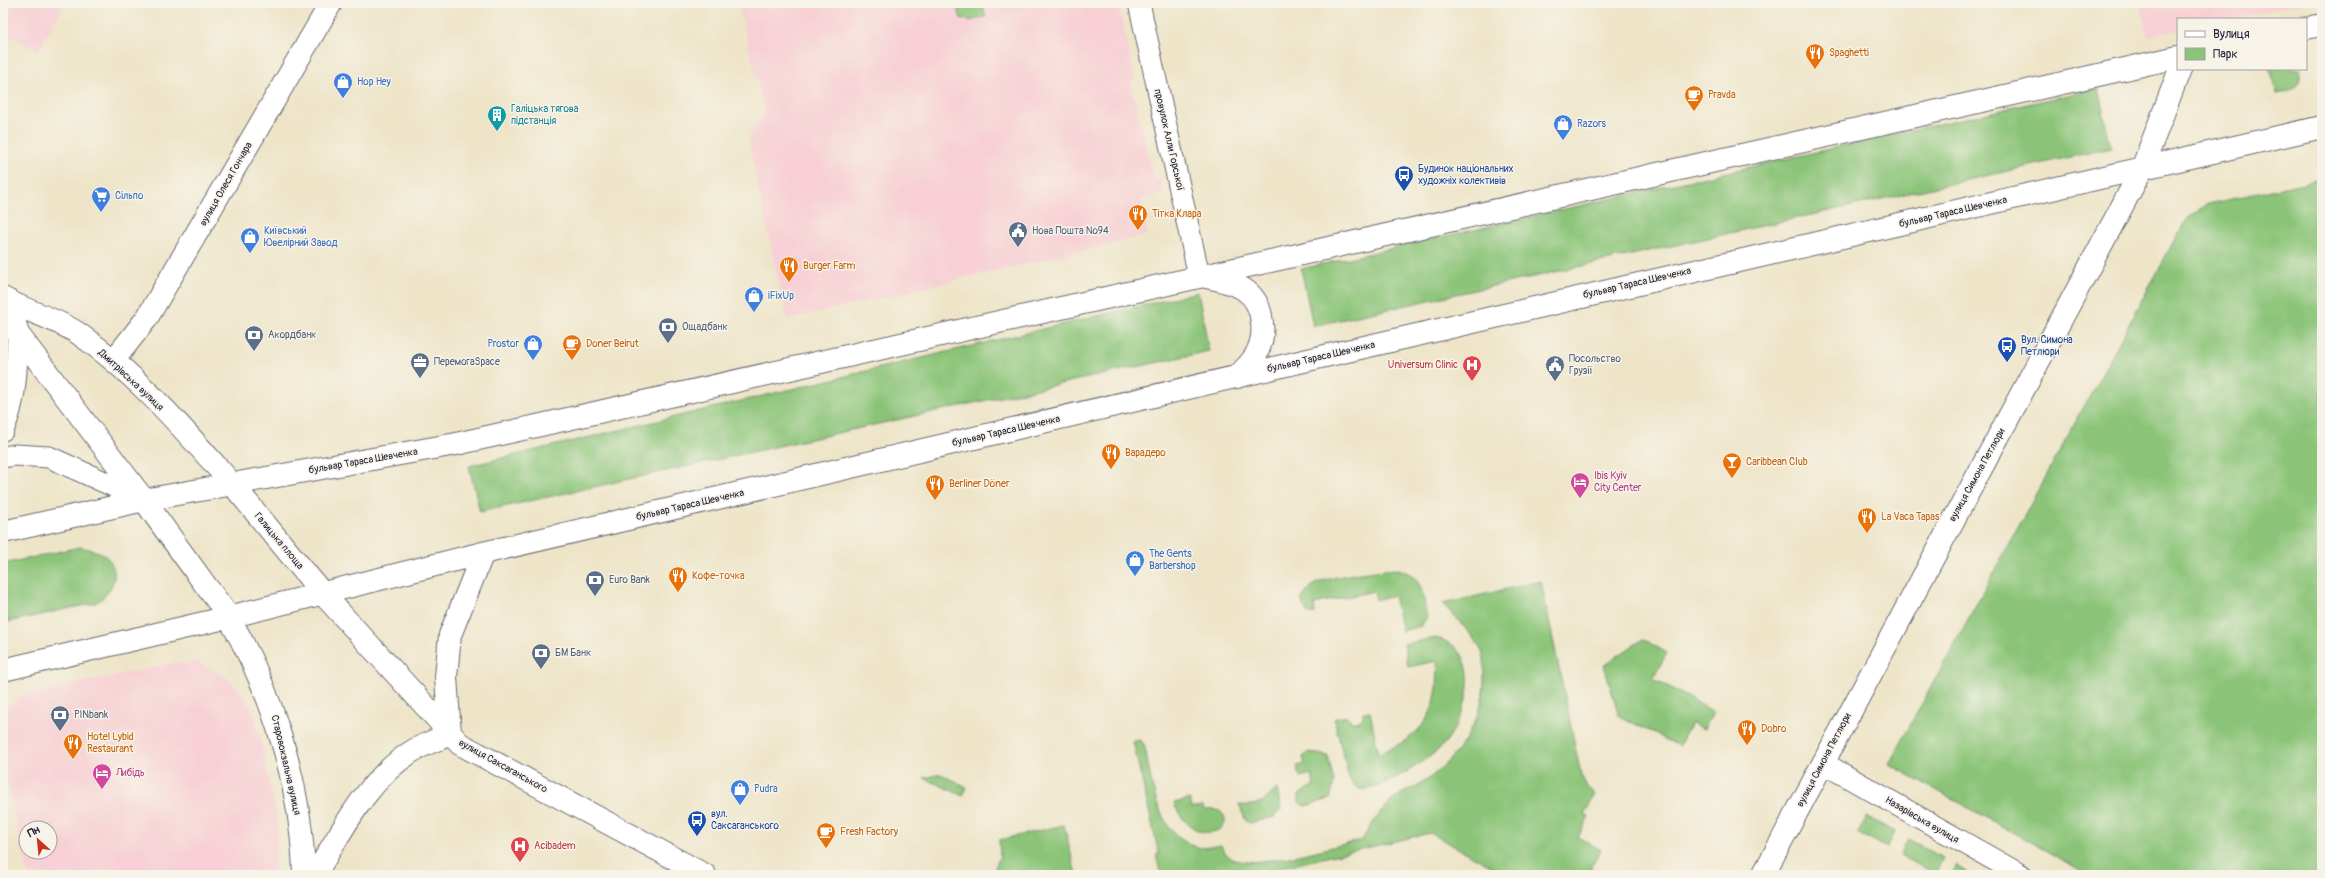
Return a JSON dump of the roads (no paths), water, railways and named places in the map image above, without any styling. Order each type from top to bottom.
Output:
[{"type":"main road","name":"вулиця Олеся Гончара","points":[[114,360],[147,318],[331,3]]},
{"type":"main road","points":[[2307,28],[2322,25]]},
{"type":"main road","name":"бульвар Тараса Шевченка","points":[[233,485],[456,444],[2177,57]]},
{"type":"main road","name":"вулиця Симона Петлюри","points":[[1763,875],[2142,169],[2180,70]]},
{"type":"main road","name":"бульвар Тараса Шевченка","points":[[322,593],[483,553],[1237,377],[2322,128]]},
{"type":"main road","points":[[1199,276],[1240,286],[1254,298],[1260,308],[1263,333],[1258,352],[1237,377]]},
{"type":"main road","name":"Дмитрівська вулиця","points":[[6,300],[52,319],[79,334],[114,360],[160,405],[233,485]]},
{"type":"main road","name":"Дмитрівська вулиця","points":[[6,300],[18,334],[144,500]]},
{"type":"main road","points":[[3,532],[144,500],[233,485]]},
{"type":"main road","name":"Галицька площа","points":[[233,485],[322,593]]},
{"type":"main road","points":[[144,500],[229,617]]},
{"type":"main road","points":[[316,875],[343,826],[378,779],[411,752],[450,734],[446,677],[450,635],[483,553]]},
{"type":"main road","points":[[3,670],[229,617],[322,593]]},
{"type":"main road","name":"вулиця Саксаганського","points":[[322,593],[460,744],[705,875]]},
{"type":"main road","name":"Старовокзальна вулиця","points":[[229,617],[258,673],[275,715],[297,813],[304,875]]},
{"type":"street","name":"провулок Алли Горської","points":[[1139,3],[1199,276]]},
{"type":"street","points":[[3,430],[11,414],[15,386],[18,334]]},
{"type":"street","points":[[3,458],[15,455],[49,457],[144,500]]},
{"type":"street","name":"Назарівська вулиця","points":[[1823,763],[2021,875]]},
{"type":"place","name":"Spaghetti","points":[[1815,70]]},
{"type":"place","name":"Hop Hey","points":[[343,99]]},
{"type":"place","name":"Pravda","points":[[1694,112]]},
{"type":"place","name":"Галiцька тягова пiдстанцiя","points":[[497,132]]},
{"type":"place","name":"Razors","points":[[1563,141]]},
{"type":"place","name":"Будинок національних художніх колективів","points":[[1404,192]]},
{"type":"place","name":"Сільпо","points":[[101,213]]},
{"type":"place","name":"Тітка Клара","points":[[1138,231]]},
{"type":"place","name":"Нова Пошта №94","points":[[1018,248]]},
{"type":"place","name":"Київський Ювелірний Завод","points":[[250,254]]},
{"type":"place","name":"Burger Farm","points":[[789,283]]},
{"type":"place","name":"iFixUp","points":[[754,313]]},
{"type":"place","name":"Ощадбанк","points":[[668,344]]},
{"type":"place","name":"Акордбанк","points":[[254,352]]},
{"type":"place","name":"Prostor","points":[[533,361]]},
{"type":"place","name":"Doner Beirut","points":[[572,361]]},
{"type":"place","name":"Вул. Симона Петлюри","points":[[2007,363]]},
{"type":"place","name":"ПеремогаSpace","points":[[420,379]]},
{"type":"place","name":"Universum Clinic","points":[[1472,382]]},
{"type":"place","name":"Посольство Грузії","points":[[1555,382]]},
{"type":"place","name":"Варадеро","points":[[1111,470]]},
{"type":"place","name":"Caribbean Club","points":[[1732,479]]},
{"type":"place","name":"Ibis Kyiv City Center","points":[[1580,499]]},
{"type":"place","name":"Berliner Döner","points":[[935,501]]},
{"type":"place","name":"La Vaca Tapas","points":[[1867,534]]},
{"type":"place","name":"The Gents Barbershop","points":[[1135,577]]},
{"type":"place","name":"Кофе-точка","points":[[678,593]]},
{"type":"place","name":"Euro Bank","points":[[595,597]]},
{"type":"place","name":"БМ Банк","points":[[541,670]]},
{"type":"place","name":"PINbank","points":[[60,732]]},
{"type":"place","name":"Dobro","points":[[1747,746]]},
{"type":"place","name":"Hotel Lybid Restaurant","points":[[73,760]]},
{"type":"place","name":"Либідь","points":[[102,790]]},
{"type":"place","name":"Pudra","points":[[740,806]]},
{"type":"place","name":"вул. Саксаганського","points":[[697,837]]},
{"type":"place","name":"Fresh Factory","points":[[826,849]]},
{"type":"place","name":"Acibadem","points":[[520,863]]}]
